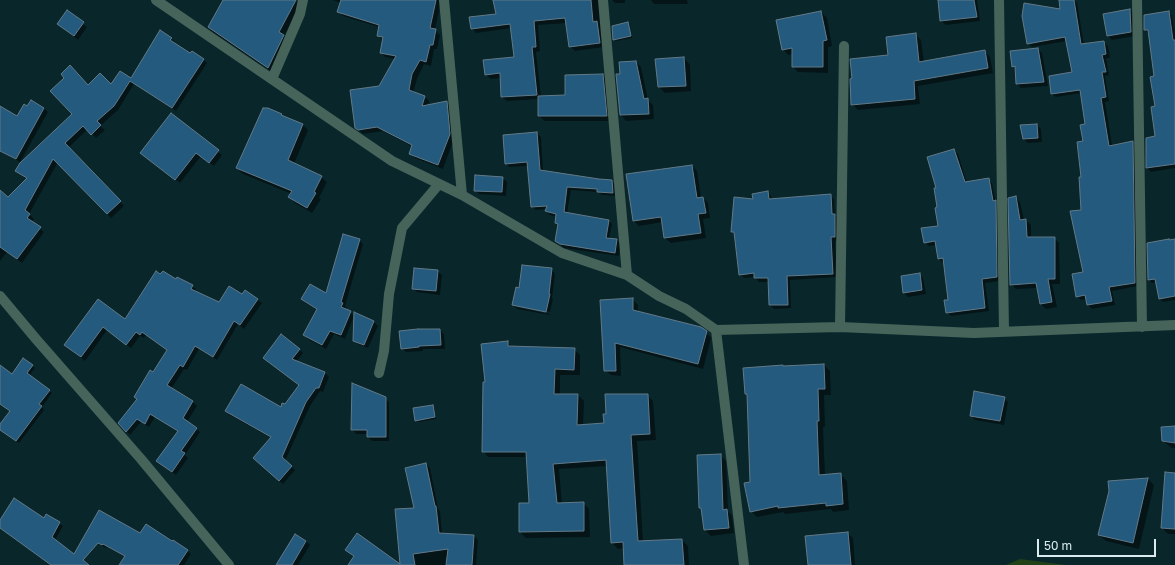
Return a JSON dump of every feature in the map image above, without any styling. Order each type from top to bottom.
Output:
[{"type":"street","points":[[156,0],[392,161],[462,195],[562,253],[627,275],[658,296],[686,309],[716,330],[840,327],[974,333],[1175,325]]},
{"type":"street","points":[[272,79],[300,14],[303,0]]},
{"type":"street","points":[[444,0],[462,195]]},
{"type":"street","points":[[603,0],[627,275]]},
{"type":"street","points":[[999,0],[1004,331]]},
{"type":"street","points":[[1137,0],[1142,327]]},
{"type":"street","points":[[840,327],[844,46]]},
{"type":"street","points":[[379,373],[384,351],[389,294],[402,228],[439,184]]},
{"type":"street","points":[[0,296],[229,565]]},
{"type":"street","points":[[716,330],[744,565]]},
{"type":"green space","points":[[1020,559],[1066,565],[1006,565]]},
{"type":"building","points":[[223,0],[296,0],[279,32],[284,35],[268,68],[208,27]]},
{"type":"building","points":[[341,0],[436,0],[430,28],[436,29],[433,45],[430,45],[426,62],[420,60],[412,74],[409,90],[425,96],[422,106],[447,101],[450,134],[438,165],[409,154],[412,145],[377,127],[358,130],[355,128],[350,90],[379,86],[396,56],[380,53],[383,37],[377,36],[379,25],[337,12]]},
{"type":"building","points":[[493,0],[591,0],[593,22],[597,21],[600,43],[569,47],[565,18],[534,21],[536,47],[532,47],[537,95],[501,97],[500,73],[485,75],[483,60],[514,57],[510,24],[471,29],[469,17],[496,14]]},
{"type":"building","points":[[938,0],[974,0],[977,17],[940,21]]},
{"type":"building","points":[[1059,0],[1074,0],[1081,44],[1104,41],[1106,54],[1102,55],[1106,72],[1102,72],[1106,97],[1101,98],[1109,146],[1133,141],[1135,283],[1109,287],[1112,301],[1087,305],[1085,295],[1076,297],[1072,274],[1083,272],[1070,211],[1081,210],[1079,177],[1081,177],[1077,142],[1083,141],[1080,125],[1085,124],[1080,90],[1051,94],[1049,76],[1072,72],[1065,37],[1027,44],[1022,16],[1024,3],[1060,9]]},
{"type":"building","points":[[1130,9],[1131,32],[1107,36],[1103,14]]},
{"type":"building","points":[[67,10],[84,22],[74,36],[57,24]]},
{"type":"building","points":[[821,11],[827,40],[823,41],[823,67],[792,67],[792,48],[782,50],[776,20]]},
{"type":"building","points":[[1169,11],[1173,40],[1175,40],[1175,164],[1146,168],[1146,138],[1155,136],[1151,107],[1155,106],[1150,77],[1154,76],[1148,30],[1144,30],[1144,15]]},
{"type":"building","points":[[628,22],[631,36],[613,40],[612,26]]},
{"type":"building","points":[[160,30],[172,38],[170,40],[190,53],[192,51],[204,59],[172,108],[130,81],[114,106],[97,121],[101,125],[91,135],[83,126],[65,143],[121,201],[107,214],[53,159],[25,210],[30,214],[27,218],[41,227],[17,259],[0,247],[0,190],[8,197],[27,178],[15,171],[20,163],[72,114],[50,91],[64,78],[61,74],[70,65],[88,85],[100,73],[111,84],[120,71],[131,78]]},
{"type":"building","points":[[916,33],[919,62],[985,50],[988,68],[914,81],[915,99],[851,105],[850,79],[852,78],[850,59],[888,55],[886,37]]},
{"type":"building","points":[[1038,48],[1044,82],[1016,84],[1015,66],[1012,67],[1010,51]]},
{"type":"building","points":[[684,57],[686,86],[658,87],[655,59]]},
{"type":"building","points":[[636,61],[644,99],[648,98],[649,114],[620,115],[616,74],[620,74],[619,62]]},
{"type":"building","points":[[603,74],[607,116],[538,116],[538,96],[565,95],[565,75]]},
{"type":"building","points":[[31,100],[44,108],[16,159],[0,151],[0,106],[17,116],[24,104],[27,106]]},
{"type":"building","points":[[263,108],[268,108],[303,124],[288,160],[322,176],[314,192],[316,193],[307,208],[288,197],[292,191],[236,168]]},
{"type":"building","points":[[171,113],[219,150],[209,163],[196,153],[175,180],[140,153]]},
{"type":"building","points":[[1037,124],[1038,138],[1023,139],[1020,125]]},
{"type":"building","points":[[537,132],[540,170],[612,180],[613,193],[597,192],[597,189],[567,187],[564,212],[609,220],[606,238],[617,239],[615,253],[560,244],[555,241],[558,224],[555,223],[556,214],[545,211],[547,206],[531,207],[527,162],[505,164],[503,135]]},
{"type":"building","points":[[954,149],[965,182],[989,178],[993,201],[996,200],[997,277],[982,279],[985,308],[946,313],[944,300],[948,300],[943,258],[938,259],[935,241],[924,243],[921,228],[938,226],[935,208],[937,207],[934,188],[936,188],[927,157]]},
{"type":"building","points":[[692,165],[697,198],[703,197],[706,213],[698,214],[701,233],[664,238],[661,217],[633,221],[626,174]]},
{"type":"building","points":[[475,175],[503,177],[502,192],[474,191]]},
{"type":"building","points":[[768,191],[769,199],[831,194],[832,214],[835,214],[835,237],[831,237],[833,274],[787,276],[788,305],[769,305],[768,278],[754,278],[754,273],[739,275],[734,232],[731,232],[734,197],[753,199],[752,194]]},
{"type":"building","points":[[1016,196],[1020,220],[1026,219],[1027,237],[1055,237],[1055,279],[1048,279],[1052,302],[1040,304],[1036,283],[1010,285],[1008,198]]},
{"type":"building","points":[[343,234],[360,239],[341,302],[343,303],[341,307],[351,311],[341,335],[330,331],[322,345],[303,335],[317,309],[301,299],[310,284],[326,293]]},
{"type":"building","points":[[1175,239],[1175,296],[1159,299],[1155,279],[1148,280],[1147,243]]},
{"type":"building","points":[[522,265],[552,268],[550,294],[546,312],[512,305],[516,287],[519,288]]},
{"type":"building","points":[[414,268],[438,270],[436,291],[412,289]]},
{"type":"building","points":[[156,271],[160,274],[163,271],[176,279],[177,277],[193,285],[191,289],[219,302],[229,286],[242,294],[245,290],[258,299],[240,325],[234,321],[213,357],[195,346],[183,367],[180,365],[167,385],[193,401],[183,418],[197,428],[181,451],[185,453],[172,472],[156,461],[178,431],[150,414],[145,424],[137,419],[126,432],[118,423],[137,399],[134,397],[150,370],[153,372],[167,350],[142,332],[140,335],[136,332],[126,345],[103,327],[81,357],[64,345],[98,299],[125,319]]},
{"type":"building","points":[[920,273],[922,290],[903,293],[901,276]]},
{"type":"building","points":[[633,298],[633,310],[701,327],[707,331],[698,364],[615,343],[616,371],[604,371],[600,300]]},
{"type":"building","points":[[354,312],[374,321],[364,345],[353,341]]},
{"type":"building","points":[[440,329],[441,345],[401,349],[399,331]]},
{"type":"building","points":[[281,334],[300,349],[292,359],[325,372],[319,388],[316,388],[306,402],[282,457],[292,466],[279,481],[253,458],[271,437],[225,411],[241,384],[281,407],[282,403],[285,404],[299,385],[263,358]]},
{"type":"building","points":[[508,341],[508,346],[575,348],[574,370],[555,369],[554,394],[578,394],[577,425],[604,423],[603,414],[606,414],[605,394],[648,394],[650,434],[631,435],[638,541],[682,539],[684,565],[624,565],[623,542],[611,543],[606,460],[553,464],[557,503],[584,502],[584,531],[519,532],[519,503],[529,503],[526,452],[482,452],[483,382],[485,382],[481,344]]},
{"type":"building","points":[[23,358],[33,365],[27,373],[50,390],[39,404],[42,406],[16,441],[0,430],[0,424],[10,411],[0,404],[0,365],[12,374]]},
{"type":"building","points":[[824,364],[825,389],[818,389],[819,421],[817,421],[819,475],[841,473],[843,504],[826,506],[826,503],[778,508],[778,506],[750,512],[744,483],[750,482],[747,394],[745,394],[743,368]]},
{"type":"building","points":[[352,383],[386,397],[386,437],[367,437],[367,430],[351,430]]},
{"type":"building","points":[[974,391],[1005,397],[1000,421],[970,416]]},
{"type":"building","points":[[433,405],[435,417],[415,421],[413,408]]},
{"type":"building","points":[[1175,426],[1175,443],[1162,441],[1161,427]]},
{"type":"building","points":[[721,454],[723,510],[727,509],[729,528],[704,530],[701,508],[699,508],[697,455]]},
{"type":"building","points":[[426,463],[436,506],[439,533],[474,535],[472,565],[446,565],[448,549],[413,554],[415,565],[348,565],[354,556],[345,550],[357,533],[400,564],[395,509],[414,508],[405,468]]},
{"type":"building","points":[[1165,472],[1175,473],[1175,529],[1161,528]]},
{"type":"building","points":[[1148,478],[1133,543],[1098,535],[1109,491],[1108,481]]},
{"type":"building","points":[[14,498],[44,518],[46,514],[60,522],[52,537],[74,554],[99,510],[140,533],[146,524],[188,550],[178,565],[119,565],[125,556],[103,544],[98,543],[83,560],[89,565],[51,565],[0,528],[0,520]]},
{"type":"building","points":[[848,532],[851,565],[808,565],[805,536]]},
{"type":"building","points":[[295,534],[306,541],[292,565],[276,565]]}]
